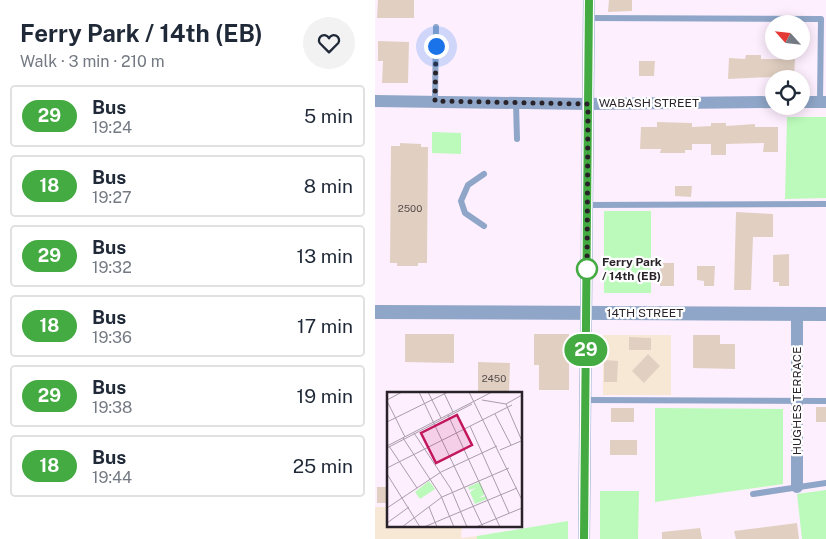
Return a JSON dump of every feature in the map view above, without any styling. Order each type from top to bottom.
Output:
[{"type":"street","points":[[584,539],[589,0]]},
{"type":"street","name":"WABASH STREET","points":[[375,101],[588,104],[765,102]]},
{"type":"street","points":[[810,102],[823,102]]},
{"type":"street","name":"14TH STREET","points":[[375,312],[826,314]]},
{"type":"street","name":"HUGHES TERRACE","points":[[797,314],[797,487]]},
{"type":"lane","points":[[589,18],[821,19],[823,102]]},
{"type":"lane","points":[[435,101],[436,27]]},
{"type":"lane","points":[[516,102],[517,139]]},
{"type":"lane","points":[[484,174],[468,185],[461,201],[465,213],[484,226]]},
{"type":"lane","points":[[587,205],[826,204]]},
{"type":"lane","points":[[586,400],[826,401]]},
{"type":"lane","points":[[753,494],[826,484]]},
{"type":"shaded area","points":[[603,335],[671,335],[671,395],[603,395]]},
{"type":"shaded area","points":[[375,507],[387,507],[387,526],[462,526],[461,538],[477,536],[477,539],[375,539]]},
{"type":"green space","points":[[787,117],[826,117],[826,198],[785,199]]},
{"type":"green space","points":[[432,132],[461,133],[461,154],[432,153]]},
{"type":"green space","points":[[604,211],[651,211],[651,293],[604,293]]},
{"type":"green space","points":[[655,408],[783,409],[783,484],[655,502]]},
{"type":"green space","points":[[826,490],[826,539],[802,539],[797,494]]},
{"type":"green space","points":[[600,491],[639,491],[638,539],[600,539]]},
{"type":"green space","points":[[568,521],[568,539],[477,539],[477,536]]},
{"type":"building","points":[[378,0],[414,0],[414,18],[377,18]]},
{"type":"building","points":[[609,0],[632,0],[632,11],[608,12]]},
{"type":"building","points":[[378,41],[409,42],[408,83],[382,83],[383,61],[378,61]]},
{"type":"building","points":[[746,55],[761,55],[761,59],[765,60],[795,60],[794,70],[765,70],[765,77],[728,79],[729,58],[745,59]]},
{"type":"building","points":[[639,61],[655,61],[654,76],[639,76]]},
{"type":"building","points":[[657,122],[692,123],[692,127],[711,126],[711,123],[726,123],[726,126],[755,124],[755,127],[778,127],[778,152],[763,152],[764,143],[726,144],[726,155],[711,155],[711,144],[692,144],[692,150],[685,150],[685,153],[660,153],[661,149],[640,149],[641,127],[657,127]]},
{"type":"building","points":[[400,143],[421,144],[421,147],[428,147],[427,263],[418,263],[418,266],[397,266],[397,263],[390,263],[391,146],[400,146]]},
{"type":"building","points":[[675,186],[692,186],[691,197],[675,196]]},
{"type":"building","points":[[736,212],[773,214],[773,237],[753,237],[751,290],[734,290]]},
{"type":"building","points":[[789,254],[789,286],[779,286],[779,282],[773,282],[773,255]]},
{"type":"building","points":[[660,263],[674,263],[674,286],[660,286]]},
{"type":"building","points":[[697,266],[715,266],[714,286],[704,286],[704,281],[697,280]]},
{"type":"building","points":[[405,334],[454,334],[454,363],[405,362]]},
{"type":"building","points":[[534,334],[569,334],[569,390],[539,390],[539,365],[534,365]]},
{"type":"building","points":[[693,335],[720,335],[720,344],[735,344],[735,369],[693,368]]},
{"type":"building","points":[[629,337],[651,338],[651,350],[629,350]]},
{"type":"building","points":[[648,354],[660,366],[644,383],[632,371]]},
{"type":"building","points":[[604,360],[618,361],[617,382],[604,382]]},
{"type":"building","points":[[478,362],[510,363],[509,392],[478,392]]},
{"type":"building","points":[[816,407],[826,407],[826,422],[816,422]]},
{"type":"building","points":[[611,408],[634,408],[634,422],[611,422]]},
{"type":"building","points":[[610,440],[637,440],[637,455],[610,455]]},
{"type":"building","points":[[377,487],[387,487],[387,503],[377,503]]},
{"type":"building","points":[[797,523],[799,539],[736,539],[734,531]]},
{"type":"building","points":[[700,528],[702,539],[662,539],[662,532]]},
{"type":"bus line","name":"29","points":[[584,539],[589,0]]},
{"type":"place","name":"Ferry Park / 14th (EB)","points":[[587,269]]},
{"type":"route","points":[[436,46],[435,101],[588,104],[587,269]]}]
